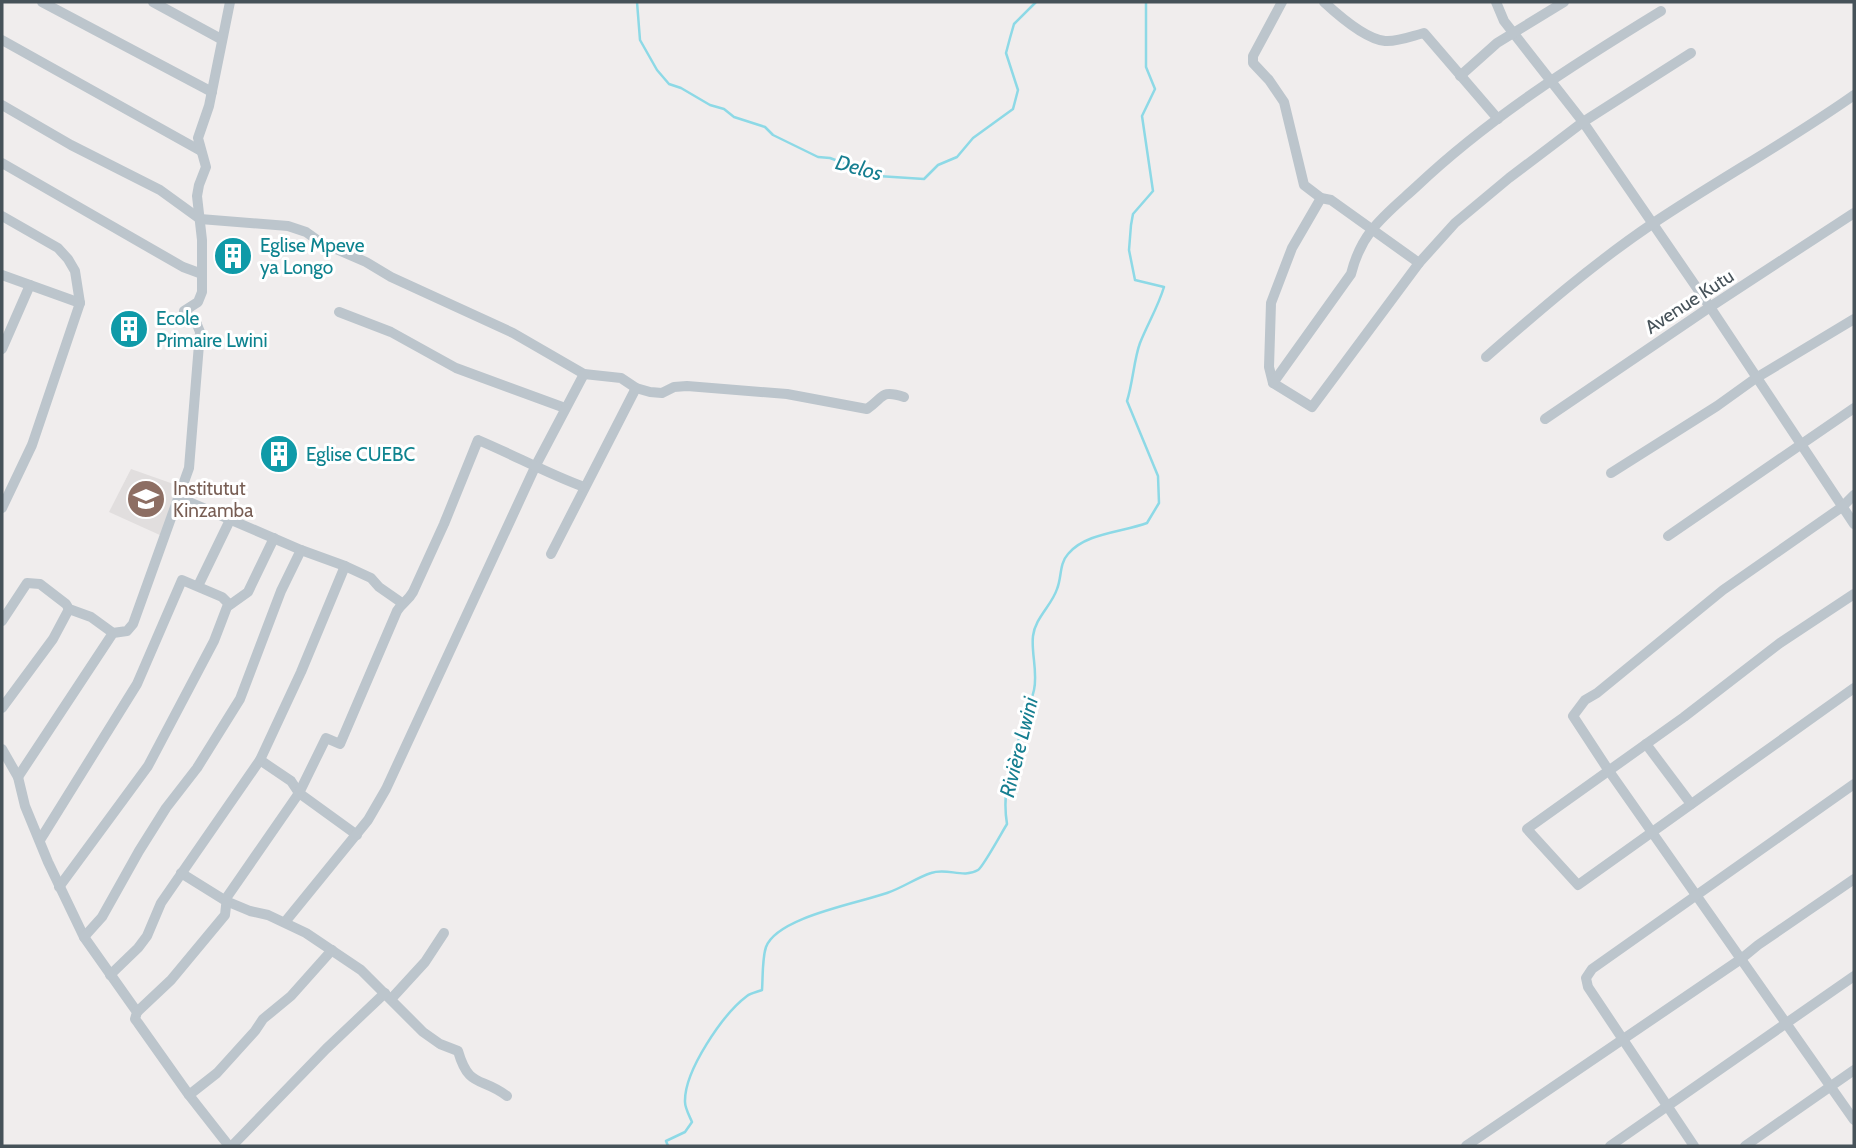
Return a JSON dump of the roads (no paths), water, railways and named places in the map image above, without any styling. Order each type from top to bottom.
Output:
[{"type":"street","points":[[42,2],[212,92]]},
{"type":"street","points":[[153,2],[222,38]]},
{"type":"street","points":[[2,621],[27,583],[40,584],[69,609],[91,617],[113,632],[127,631],[133,624],[180,498],[189,468],[200,332],[196,323],[184,311],[201,299],[200,219],[197,196],[198,185],[206,167],[198,138],[212,92],[230,2]]},
{"type":"street","points":[[1282,2],[1253,56],[1253,63],[1284,102],[1304,186],[1321,198],[1328,199],[1419,263]]},
{"type":"street","points":[[1324,2],[1342,18],[1374,38],[1387,41],[1424,33],[1498,119]]},
{"type":"street","points":[[1496,2],[1504,21],[1583,122],[1854,524]]},
{"type":"street","points":[[1460,76],[1497,43],[1549,6],[1564,2]]},
{"type":"street","points":[[1273,383],[1350,274],[1356,255],[1372,229],[1444,160],[1498,119],[1568,67],[1661,11]]},
{"type":"street","points":[[2,40],[201,151]]},
{"type":"street","points":[[1321,198],[1292,248],[1271,303],[1269,368],[1273,383],[1312,407],[1419,263],[1455,223],[1583,122],[1691,53]]},
{"type":"street","points":[[1486,357],[1584,273],[1653,224],[1854,95]]},
{"type":"street","points":[[2,105],[71,145],[159,190],[200,219],[288,226],[306,232],[320,242],[366,262],[391,277],[513,333],[584,374],[621,378],[636,388],[650,392],[662,393],[674,387],[687,386],[787,394],[867,409],[880,396],[886,394],[904,397]]},
{"type":"street","points":[[2,163],[183,267],[202,274]]},
{"type":"street","name":"Avenue Kutu","points":[[1545,419],[1854,213]]},
{"type":"street","points":[[2,216],[58,248],[68,259],[75,271],[80,303],[32,445],[2,508]]},
{"type":"street","points":[[2,275],[80,303]]},
{"type":"street","points":[[2,349],[30,285]]},
{"type":"street","points":[[339,312],[391,332],[456,368],[565,408]]},
{"type":"street","points":[[1611,473],[1756,378],[1854,318]]},
{"type":"street","points":[[285,922],[357,835],[386,789],[536,465],[584,374]]},
{"type":"street","points":[[551,554],[636,388]]},
{"type":"street","points":[[1668,536],[1854,408]]},
{"type":"street","points":[[444,933],[425,962],[326,1049],[230,1146],[189,1095],[135,1019],[137,1012],[171,981],[225,915],[226,901],[299,793],[326,738],[340,744],[402,603],[408,600],[413,592],[444,524],[478,440],[584,488]]},
{"type":"street","points":[[1854,495],[1842,508],[1723,590],[1586,700],[1573,716],[1854,1120]]},
{"type":"street","points":[[180,498],[345,566],[371,579],[402,603]]},
{"type":"street","points":[[198,586],[230,520]]},
{"type":"street","points":[[59,887],[103,830],[157,750],[214,641],[229,604],[248,592],[274,538]]},
{"type":"street","points":[[84,937],[102,917],[166,808],[197,768],[240,699],[281,591],[301,550]]},
{"type":"street","points":[[110,975],[138,948],[181,873],[260,760],[301,672],[345,566]]},
{"type":"street","points":[[40,840],[137,684],[182,580],[222,597],[229,604]]},
{"type":"street","points":[[1854,594],[1780,643],[1527,829],[1578,886],[1854,688]]},
{"type":"street","points":[[2,708],[53,639],[69,609]]},
{"type":"street","points":[[18,778],[113,632]]},
{"type":"street","points":[[1646,744],[1691,804]]},
{"type":"street","points":[[2,748],[18,778],[25,806],[59,887],[84,937],[137,1012]]},
{"type":"street","points":[[260,760],[291,781],[299,793],[357,835]]},
{"type":"street","points":[[1694,1146],[1622,1041],[1588,986],[1586,978],[1592,969],[1854,784]]},
{"type":"street","points":[[181,873],[226,901],[285,922],[332,950],[361,970],[423,1032],[440,1044],[458,1051],[463,1069],[471,1078],[498,1089],[507,1096]]},
{"type":"street","points":[[1466,1146],[1741,959],[1854,878]]},
{"type":"street","points":[[189,1095],[217,1073],[263,1019],[291,996],[332,950]]},
{"type":"street","points":[[1610,1146],[1854,975]]},
{"type":"street","points":[[1745,1146],[1854,1070]]},
{"type":"waterway","name":"Delos","points":[[637,2],[640,40],[657,70],[669,84],[710,105],[724,109],[734,117],[765,127],[773,135],[818,157],[830,158],[878,176],[924,179],[938,165],[957,157],[973,138],[1013,109],[1018,90],[1006,53],[1014,24],[1036,2]]},
{"type":"waterway","name":"Rivière Lwini","points":[[668,1146],[666,1141],[685,1132],[692,1122],[685,1104],[686,1089],[707,1044],[737,1004],[762,990],[766,947],[773,936],[802,919],[887,893],[931,873],[967,873],[978,870],[1007,824],[1005,807],[1009,773],[1035,683],[1034,629],[1055,595],[1065,558],[1075,547],[1094,537],[1147,523],[1159,503],[1158,476],[1127,401],[1140,343],[1164,287],[1135,280],[1129,250],[1133,214],[1153,191],[1142,116],[1155,89],[1146,67],[1146,2]]},
{"type":"place","name":"Eglise Mpeve ya Longo","points":[[233,256]]},
{"type":"place","name":"Ecole Primaire Lwini","points":[[129,329]]},
{"type":"place","name":"Eglise CUEBC","points":[[279,454]]},
{"type":"place","name":"Institutut Kinzamba","points":[[146,499]]}]
